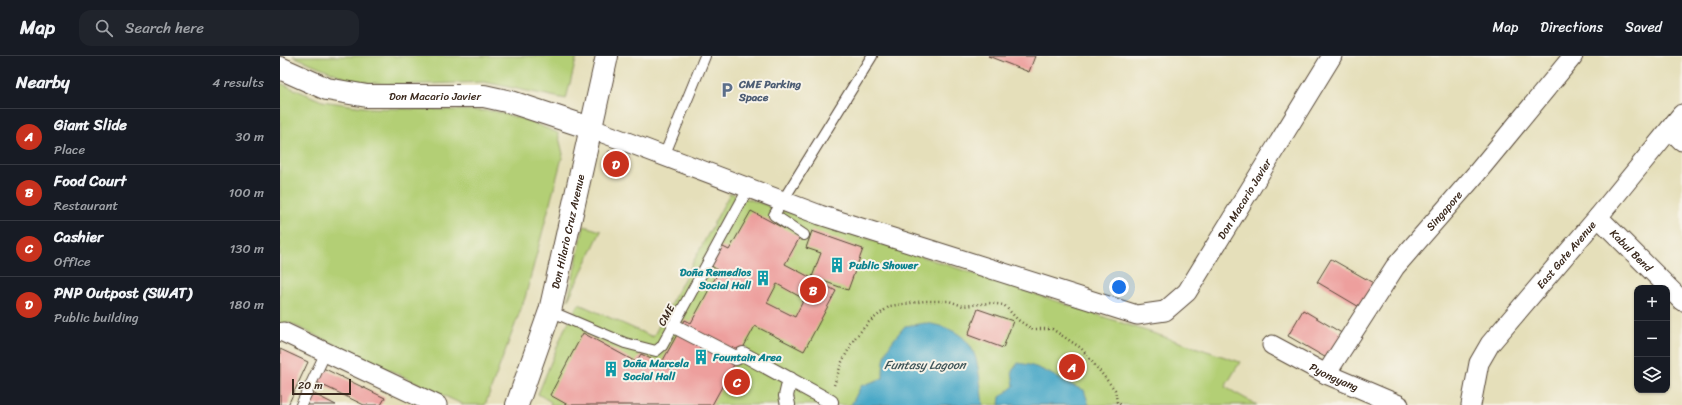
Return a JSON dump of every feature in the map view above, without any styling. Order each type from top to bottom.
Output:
[{"type":"street","name":"Don Hilario Cruz Avenue","points":[[517,405],[550,311],[590,128],[608,56]]},
{"type":"street","name":"Don Macario Javier","points":[[783,202],[1137,315],[1165,311],[1187,292],[1332,56]]},
{"type":"street","name":"Singapore","points":[[1326,374],[1395,267],[1476,174],[1573,56]]},
{"type":"street","name":"Don Macario Javier","points":[[280,68],[327,89],[367,96],[484,96],[590,128]]},
{"type":"street","name":"East Gate Avenue","points":[[1471,405],[1479,363],[1490,344],[1598,217],[1676,135],[1682,114]]},
{"type":"street","points":[[590,128],[783,202]]},
{"type":"street","name":"Kabul Bend","points":[[1598,217],[1682,301]]},
{"type":"street","points":[[674,326],[736,358],[743,354],[831,402]]},
{"type":"street","points":[[283,332],[326,352],[426,403]]},
{"type":"street","name":"Pyongyang","points":[[1272,345],[1326,374],[1399,405]]},
{"type":"street","points":[[788,405],[786,396],[790,379]]},
{"type":"lane","points":[[664,156],[705,56]]},
{"type":"lane","points":[[804,236],[774,215],[872,56]]},
{"type":"lane","name":"CME","points":[[550,311],[625,344],[656,351],[662,346],[674,326],[748,189]]},
{"type":"lane","points":[[301,405],[326,352]]},
{"type":"path","points":[[831,402],[834,383],[842,362],[854,339],[869,322],[890,306],[925,301],[949,301],[963,306],[989,303],[1004,305],[1018,320],[1032,329],[1052,329],[1081,348],[1115,390],[1117,402],[1121,405]]},
{"type":"green space","points":[[293,56],[577,56],[566,99],[484,82],[400,85],[353,81]]},
{"type":"green space","points":[[280,83],[322,101],[370,108],[494,111],[526,120],[558,133],[563,154],[525,298],[485,405],[464,405],[287,322],[280,329]]},
{"type":"green space","points":[[730,193],[1240,362],[1225,387],[1257,405],[550,405],[551,402],[538,394],[564,330],[579,304],[653,337]]},
{"type":"green space","points":[[584,226],[601,231],[568,300]]},
{"type":"water","name":"Funtasy Lagoon","points":[[926,323],[944,327],[957,333],[966,341],[977,361],[983,405],[851,405],[861,386],[883,378],[885,355],[894,339],[905,326]]},
{"type":"water","points":[[1018,363],[1037,367],[1075,387],[1084,390],[1089,405],[999,405],[1000,397],[1014,386],[1012,371]]},
{"type":"building","points":[[988,56],[1035,56],[1029,72]]},
{"type":"building","points":[[609,151],[629,158],[622,176],[603,170]]},
{"type":"building","points":[[751,211],[800,237],[785,264],[836,291],[804,351],[755,326],[712,405],[568,405],[550,395],[583,333],[636,362],[641,354],[661,364],[685,320],[691,323],[719,271],[710,265],[721,246],[729,250]],"holes":[[[777,284],[804,299],[795,317],[767,303]]]},
{"type":"building","name":"Public Shower","points":[[812,231],[863,249],[848,290],[812,277],[821,253],[806,248]]},
{"type":"building","points":[[1331,259],[1375,284],[1361,308],[1317,282]]},
{"type":"building","points":[[978,309],[1013,321],[1003,348],[968,335]]},
{"type":"building","points":[[1303,310],[1345,335],[1330,360],[1288,336]]},
{"type":"building","points":[[280,349],[308,362],[288,405],[280,405]]},
{"type":"building","points":[[1070,355],[1083,368],[1073,378],[1060,366]]},
{"type":"building","points":[[323,368],[385,398],[381,405],[364,405],[316,382]]},
{"type":"building","points":[[312,393],[336,405],[307,405]]},
{"type":"place","name":"CME Parking Space","points":[[727,90]]},
{"type":"place","name":"PNP Outpost (SWAT)","points":[[616,164]]},
{"type":"place","name":"Public Shower","points":[[837,265]]},
{"type":"place","name":"Doña Remedios Social Hall","points":[[763,278]]},
{"type":"place","name":"Food Court","points":[[813,290]]},
{"type":"place","name":"Fountain Area","points":[[701,357]]},
{"type":"place","name":"Giant Slide","points":[[1072,367]]},
{"type":"place","name":"Doña Marcela Social Hall","points":[[611,369]]},
{"type":"place","name":"Cashier","points":[[737,382]]}]
